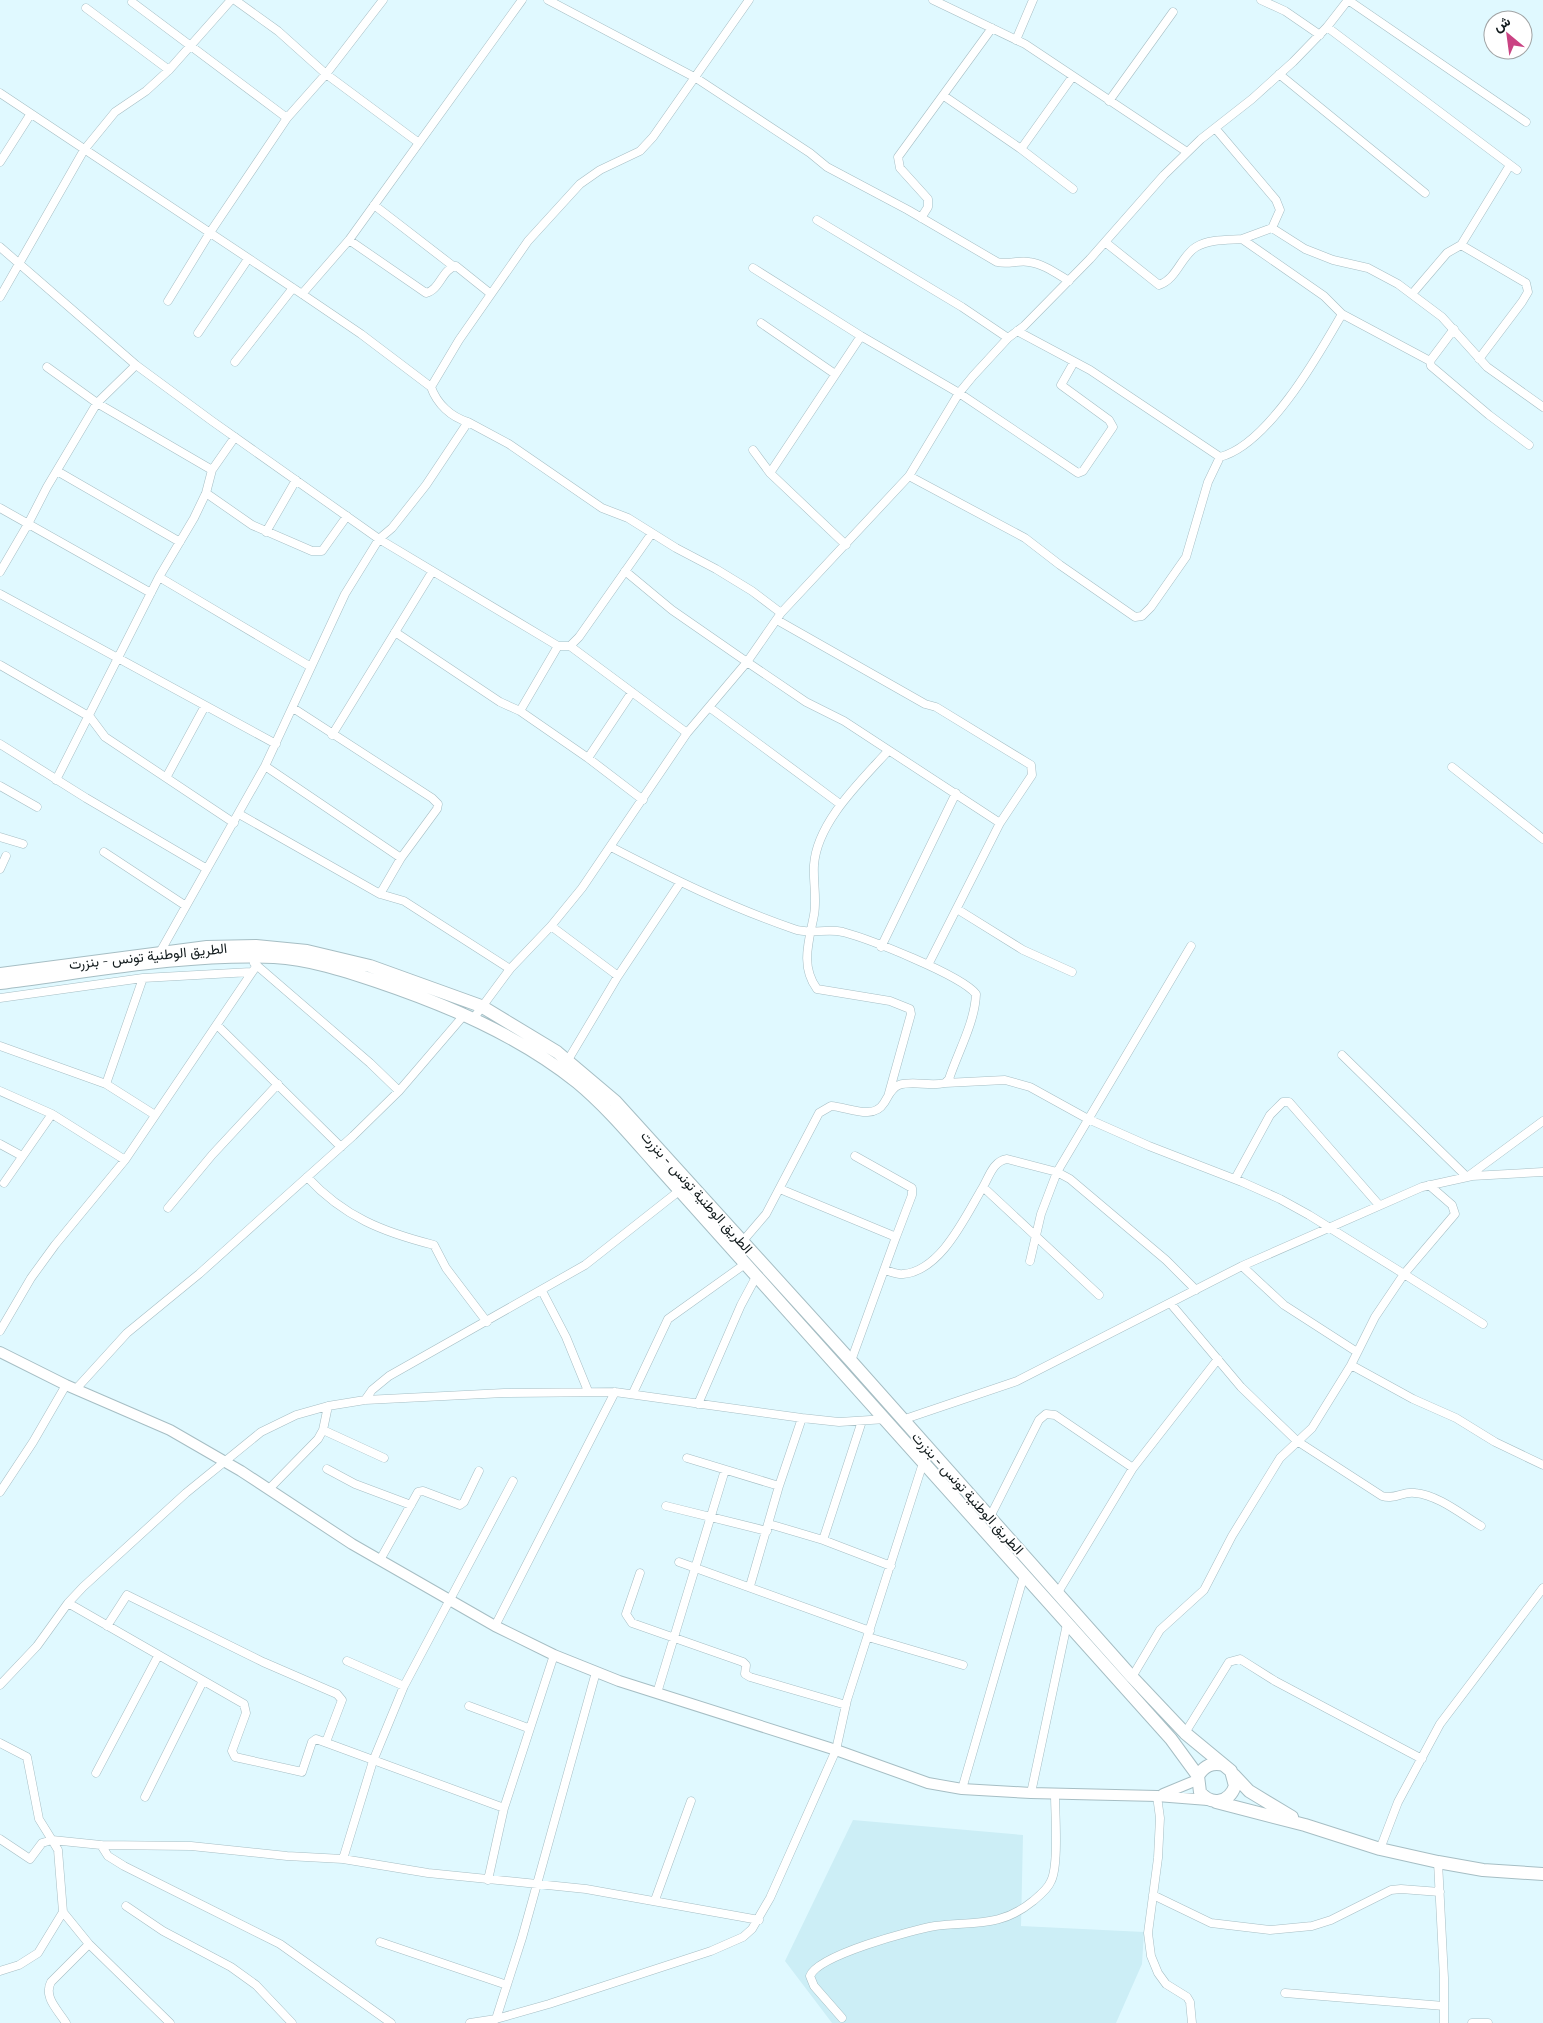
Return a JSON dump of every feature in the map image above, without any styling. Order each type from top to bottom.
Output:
[{"type":"main road","name":"الطريق الوطنية تونس - بنزرت","points":[[0,974],[207,947],[256,946],[307,951],[370,966],[481,1006],[568,1060],[615,1101],[851,1360],[1132,1677],[1185,1733],[1224,1765]]},
{"type":"main road","name":"الطريق الوطنية تونس - بنزرت","points":[[0,984],[153,964],[246,956],[276,957],[327,966],[410,992],[469,1017],[550,1062],[604,1107],[1171,1739],[1198,1778]]},
{"type":"main road","points":[[1305,1825],[1249,1791],[1224,1765],[1218,1763],[1206,1767],[1198,1778],[1200,1792],[1211,1801],[1305,1825],[1380,1849],[1483,1870],[1543,1874]]},
{"type":"main road","points":[[1211,1801],[1220,1801],[1230,1796],[1235,1786],[1234,1775]]},
{"type":"street","points":[[0,298],[84,150],[115,112],[146,90],[169,70],[231,0]]},
{"type":"street","points":[[235,0],[278,31],[326,74],[419,144]]},
{"type":"street","points":[[168,301],[287,118],[326,74],[383,0]]},
{"type":"street","points":[[302,294],[349,240],[522,0]]},
{"type":"street","points":[[548,0],[696,78],[810,153],[828,167],[997,262],[1007,264],[1028,262],[1042,266],[1069,281]]},
{"type":"street","points":[[431,387],[528,241],[580,184],[600,170],[640,150],[653,137],[749,0]]},
{"type":"street","points":[[933,0],[1016,40],[1188,152]]},
{"type":"street","points":[[1016,40],[1033,0]]},
{"type":"street","points":[[1261,0],[1285,12],[1320,35]]},
{"type":"street","points":[[76,1389],[127,1333],[199,1274],[341,1147],[399,1091],[481,1006],[510,969],[552,926],[611,847],[687,733],[747,662],[779,617],[909,476],[959,393],[1008,338],[1069,281],[1164,175],[1215,128],[1279,74],[1320,35],[1348,0],[1526,122]]},
{"type":"street","points":[[132,2],[287,118]]},
{"type":"street","points":[[86,8],[169,70]]},
{"type":"street","points":[[1109,101],[1173,12]]},
{"type":"street","points":[[1327,27],[1517,170]]},
{"type":"street","points":[[921,218],[928,207],[928,199],[900,168],[898,157],[992,28]]},
{"type":"street","points":[[1279,74],[1425,193]]},
{"type":"street","points":[[1021,150],[1073,76]]},
{"type":"street","points":[[0,93],[30,115],[368,339],[431,387],[434,394],[451,414],[509,444],[602,508],[628,518],[716,569],[752,591],[779,617],[924,704],[936,707],[1031,765],[1032,775],[1000,823],[928,965]]},
{"type":"street","points":[[944,96],[1073,189]]},
{"type":"street","points":[[0,162],[30,115]]},
{"type":"street","points":[[1105,242],[1158,284],[1170,278],[1195,247],[1218,240],[1242,240],[1272,228],[1280,210],[1276,200],[1215,128]]},
{"type":"street","points":[[1412,294],[1447,253],[1461,245],[1510,165]]},
{"type":"street","points":[[374,205],[453,266],[458,267],[491,294]]},
{"type":"street","points":[[817,220],[962,307],[1008,338]]},
{"type":"street","points":[[1272,228],[1305,249],[1333,260],[1368,268],[1412,294],[1454,329],[1479,360],[1543,407]]},
{"type":"street","points":[[349,240],[426,292],[433,290],[453,266]]},
{"type":"street","points":[[1242,240],[1324,296],[1342,314],[1430,362],[1434,369],[1529,445]]},
{"type":"street","points":[[1461,245],[1523,281],[1528,288],[1522,302],[1479,360]]},
{"type":"street","points":[[0,247],[136,365],[379,539],[558,646],[570,646],[687,733]]},
{"type":"street","points":[[198,333],[248,259]]},
{"type":"street","points":[[753,268],[861,336],[959,393],[1076,472],[1081,473],[1113,426],[1109,420],[1061,385],[1074,362]]},
{"type":"street","points":[[235,362],[293,288]]},
{"type":"street","points":[[1017,331],[1145,404],[1220,457],[1230,454],[1251,438],[1300,386],[1342,314]]},
{"type":"street","points":[[761,323],[835,374]]},
{"type":"street","points":[[1430,362],[1454,329]]},
{"type":"street","points":[[770,473],[861,336]]},
{"type":"street","points":[[0,572],[97,403],[136,365]]},
{"type":"street","points":[[47,367],[97,403],[212,470]]},
{"type":"street","points":[[153,964],[265,766],[344,594],[379,539],[392,528],[426,485],[468,422]]},
{"type":"street","points":[[56,780],[120,658],[159,577],[206,493],[212,470],[235,437]]},
{"type":"street","points":[[753,450],[770,473],[846,545]]},
{"type":"street","points":[[909,476],[1025,538],[1060,565],[1135,617],[1142,616],[1151,607],[1186,557],[1208,482],[1220,457]]},
{"type":"street","points":[[57,471],[180,542]]},
{"type":"street","points":[[266,532],[296,480]]},
{"type":"street","points":[[206,493],[237,516],[266,532],[318,552],[328,545],[347,516]]},
{"type":"street","points":[[0,508],[151,593]]},
{"type":"street","points":[[570,646],[579,637],[652,533]]},
{"type":"street","points":[[625,571],[672,610],[806,702],[844,720],[888,751],[1000,823]]},
{"type":"street","points":[[332,735],[432,572]]},
{"type":"street","points":[[159,577],[311,667]]},
{"type":"street","points":[[0,594],[276,744]]},
{"type":"street","points":[[395,632],[500,702],[520,711],[588,758],[643,800]]},
{"type":"street","points":[[520,711],[558,646]]},
{"type":"street","points":[[0,666],[90,717],[105,737],[167,776],[234,823]]},
{"type":"street","points":[[588,758],[632,692]]},
{"type":"street","points":[[167,776],[205,706]]},
{"type":"street","points":[[709,707],[840,804]]},
{"type":"street","points":[[293,708],[432,798],[438,804],[438,809],[401,858],[380,894]]},
{"type":"street","points":[[0,744],[56,780],[208,869]]},
{"type":"street","points":[[742,1242],[766,1214],[820,1113],[831,1106],[865,1113],[876,1112],[884,1104],[888,1094],[910,1009],[890,1001],[817,989],[813,983],[807,963],[814,914],[814,866],[817,849],[840,804],[888,751]]},
{"type":"street","points":[[265,766],[401,858]]},
{"type":"street","points":[[1452,767],[1543,839]]},
{"type":"street","points":[[0,786],[37,807]]},
{"type":"street","points":[[882,947],[956,793]]},
{"type":"street","points":[[239,814],[380,894],[404,901],[510,969]]},
{"type":"street","points":[[0,837],[23,844]]},
{"type":"street","points":[[611,847],[680,883],[738,909],[797,930],[842,932],[928,965],[963,983],[976,994],[975,1003],[949,1078],[945,1083]]},
{"type":"street","points":[[104,852],[186,906]]},
{"type":"street","points":[[0,869],[6,856]]},
{"type":"street","points":[[568,1060],[618,976],[680,883]]},
{"type":"street","points":[[957,909],[1024,950],[1072,972]]},
{"type":"street","points":[[552,926],[618,976]]},
{"type":"street","points":[[1030,1261],[1041,1214],[1057,1172],[1191,946]]},
{"type":"street","points":[[246,956],[254,969],[370,1063],[399,1091]]},
{"type":"street","points":[[0,998],[143,978],[254,969]]},
{"type":"street","points":[[0,1332],[31,1278],[54,1245],[125,1160],[254,969]]},
{"type":"street","points":[[106,1084],[143,978]]},
{"type":"street","points":[[217,1026],[341,1147]]},
{"type":"street","points":[[0,1046],[106,1084],[155,1115]]},
{"type":"street","points":[[1342,1055],[1467,1177]]},
{"type":"street","points":[[888,1094],[898,1086],[1005,1080],[1020,1082],[1088,1119],[1149,1146],[1235,1179],[1302,1211],[1483,1324]]},
{"type":"street","points":[[168,1208],[212,1155],[278,1084]]},
{"type":"street","points":[[0,1091],[52,1114],[125,1160]]},
{"type":"street","points":[[1235,1179],[1270,1116],[1283,1102],[1289,1102],[1379,1205]]},
{"type":"street","points":[[4,1183],[52,1114]]},
{"type":"street","points":[[1467,1177],[1543,1122]]},
{"type":"street","points":[[0,1144],[22,1156]]},
{"type":"street","points":[[851,1360],[912,1195],[912,1188],[856,1156]]},
{"type":"street","points":[[884,1270],[901,1274],[925,1267],[934,1260],[956,1231],[995,1165],[1003,1160],[1057,1172],[1070,1179],[1166,1260],[1196,1290]]},
{"type":"street","points":[[0,1685],[37,1646],[68,1603],[186,1492],[261,1432],[296,1415],[328,1406],[365,1400],[615,1392],[840,1422],[882,1418],[903,1420],[1017,1381],[1171,1304],[1242,1266],[1379,1205],[1429,1185],[1467,1177],[1543,1172]]},
{"type":"street","points":[[307,1177],[332,1202],[364,1221],[434,1245],[446,1268],[487,1322]]},
{"type":"street","points":[[1132,1677],[1160,1630],[1204,1590],[1232,1536],[1280,1458],[1312,1428],[1351,1365],[1374,1317],[1404,1274],[1455,1214],[1452,1205],[1429,1185]]},
{"type":"street","points":[[983,1187],[1099,1295]]},
{"type":"street","points":[[780,1189],[896,1237]]},
{"type":"street","points":[[365,1400],[372,1390],[389,1376],[586,1265],[679,1191]]},
{"type":"street","points":[[633,1393],[668,1319],[745,1264]]},
{"type":"street","points":[[1242,1266],[1284,1305],[1357,1352]]},
{"type":"street","points":[[698,1404],[741,1305],[756,1277]]},
{"type":"street","points":[[542,1291],[566,1337],[588,1392]]},
{"type":"street","points":[[1171,1304],[1241,1387],[1297,1441],[1382,1496],[1394,1498],[1410,1492],[1430,1496],[1481,1526]]},
{"type":"street","points":[[0,1352],[66,1385],[164,1426],[225,1461],[380,1560],[495,1626],[554,1655],[596,1672],[836,1750],[928,1783],[962,1789],[1031,1794],[1157,1796],[1211,1801]]},
{"type":"street","points":[[1057,1594],[1133,1468],[1218,1359]]},
{"type":"street","points":[[1351,1365],[1413,1399],[1456,1418],[1494,1442],[1543,1465]]},
{"type":"street","points":[[0,1492],[33,1442],[66,1385]]},
{"type":"street","points":[[495,1626],[615,1392]]},
{"type":"street","points":[[269,1489],[323,1430],[328,1406]]},
{"type":"street","points":[[990,1517],[1039,1420],[1046,1414],[1055,1415],[1133,1468]]},
{"type":"street","points":[[750,1586],[779,1486],[802,1418]]},
{"type":"street","points":[[823,1540],[862,1421]]},
{"type":"street","points":[[323,1430],[384,1458]]},
{"type":"street","points":[[686,1458],[779,1486]]},
{"type":"street","points":[[470,2023],[496,2019],[549,2004],[730,1944],[743,1937],[758,1920],[836,1750],[846,1705],[923,1463]]},
{"type":"street","points":[[327,1469],[356,1484],[411,1505]]},
{"type":"street","points":[[657,1693],[725,1470]]},
{"type":"street","points":[[380,1560],[418,1492],[423,1491],[460,1505],[464,1502],[479,1471]]},
{"type":"street","points":[[343,1859],[372,1761],[404,1686],[513,1481]]},
{"type":"street","points":[[666,1506],[823,1540],[891,1566]]},
{"type":"street","points":[[679,1562],[750,1586],[869,1634],[963,1665]]},
{"type":"street","points":[[640,1572],[626,1616],[632,1623],[672,1639],[743,1662],[746,1665],[745,1674],[750,1677],[846,1705]]},
{"type":"street","points":[[962,1789],[1024,1575]]},
{"type":"street","points":[[1380,1849],[1390,1820],[1452,1707],[1491,1659],[1542,1590]]},
{"type":"street","points":[[107,1626],[127,1595],[263,1662],[337,1694],[342,1700],[326,1742]]},
{"type":"street","points":[[68,1603],[244,1704],[246,1713],[232,1751],[235,1758],[300,1772],[305,1769],[314,1740],[326,1742],[372,1761],[504,1808]]},
{"type":"street","points":[[1031,1794],[1067,1624]]},
{"type":"street","points":[[488,1880],[504,1808],[528,1728],[554,1655]]},
{"type":"street","points":[[96,1773],[158,1656]]},
{"type":"street","points":[[1185,1733],[1229,1662],[1240,1658],[1275,1681],[1422,1759]]},
{"type":"street","points":[[347,1661],[404,1686]]},
{"type":"street","points":[[496,2019],[537,1883],[596,1672]]},
{"type":"street","points":[[145,1797],[203,1681]]},
{"type":"street","points":[[469,1706],[528,1728]]},
{"type":"street","points":[[0,1744],[27,1757],[39,1819],[58,1850],[63,1912],[89,1944],[170,2023]]},
{"type":"street","points":[[1157,1796],[1198,1778]]},
{"type":"street","points":[[842,2018],[814,1986],[810,1976],[816,1967],[840,1954],[921,1929],[990,1923],[1009,1917],[1040,1895],[1051,1882],[1054,1866],[1055,1794]]},
{"type":"street","points":[[1157,1796],[1160,1818],[1148,1933],[1151,1956],[1158,1973],[1166,1984],[1187,1997],[1190,2002],[1192,2023]]},
{"type":"street","points":[[655,1900],[691,1801]]},
{"type":"street","points":[[0,1839],[30,1859],[42,1843],[52,1840],[101,1845],[191,1846],[287,1856],[343,1859],[488,1880],[537,1883],[655,1900],[758,1920]]},
{"type":"street","points":[[101,1845],[108,1856],[124,1866],[256,1931],[297,1954],[391,2023]]},
{"type":"street","points":[[1438,1862],[1444,2023]]},
{"type":"street","points":[[1153,1894],[1211,1924],[1270,1930],[1312,1926],[1331,1920],[1391,1890],[1440,1892]]},
{"type":"street","points":[[126,1906],[163,1931],[231,1966],[256,1985],[292,2023]]},
{"type":"street","points":[[0,1971],[19,1965],[38,1952],[63,1912]]},
{"type":"street","points":[[380,1942],[507,1985]]},
{"type":"street","points":[[66,2023],[48,1994],[48,1988],[51,1982],[89,1944]]},
{"type":"street","points":[[1284,1993],[1444,2006]]},
{"type":"street","points":[[1472,2023],[1488,2023]]},
{"type":"shaded area","points":[[853,1820],[1023,1835],[1021,1926],[1144,1932],[1142,1964],[1116,2023],[832,2023],[785,1961]]}]
